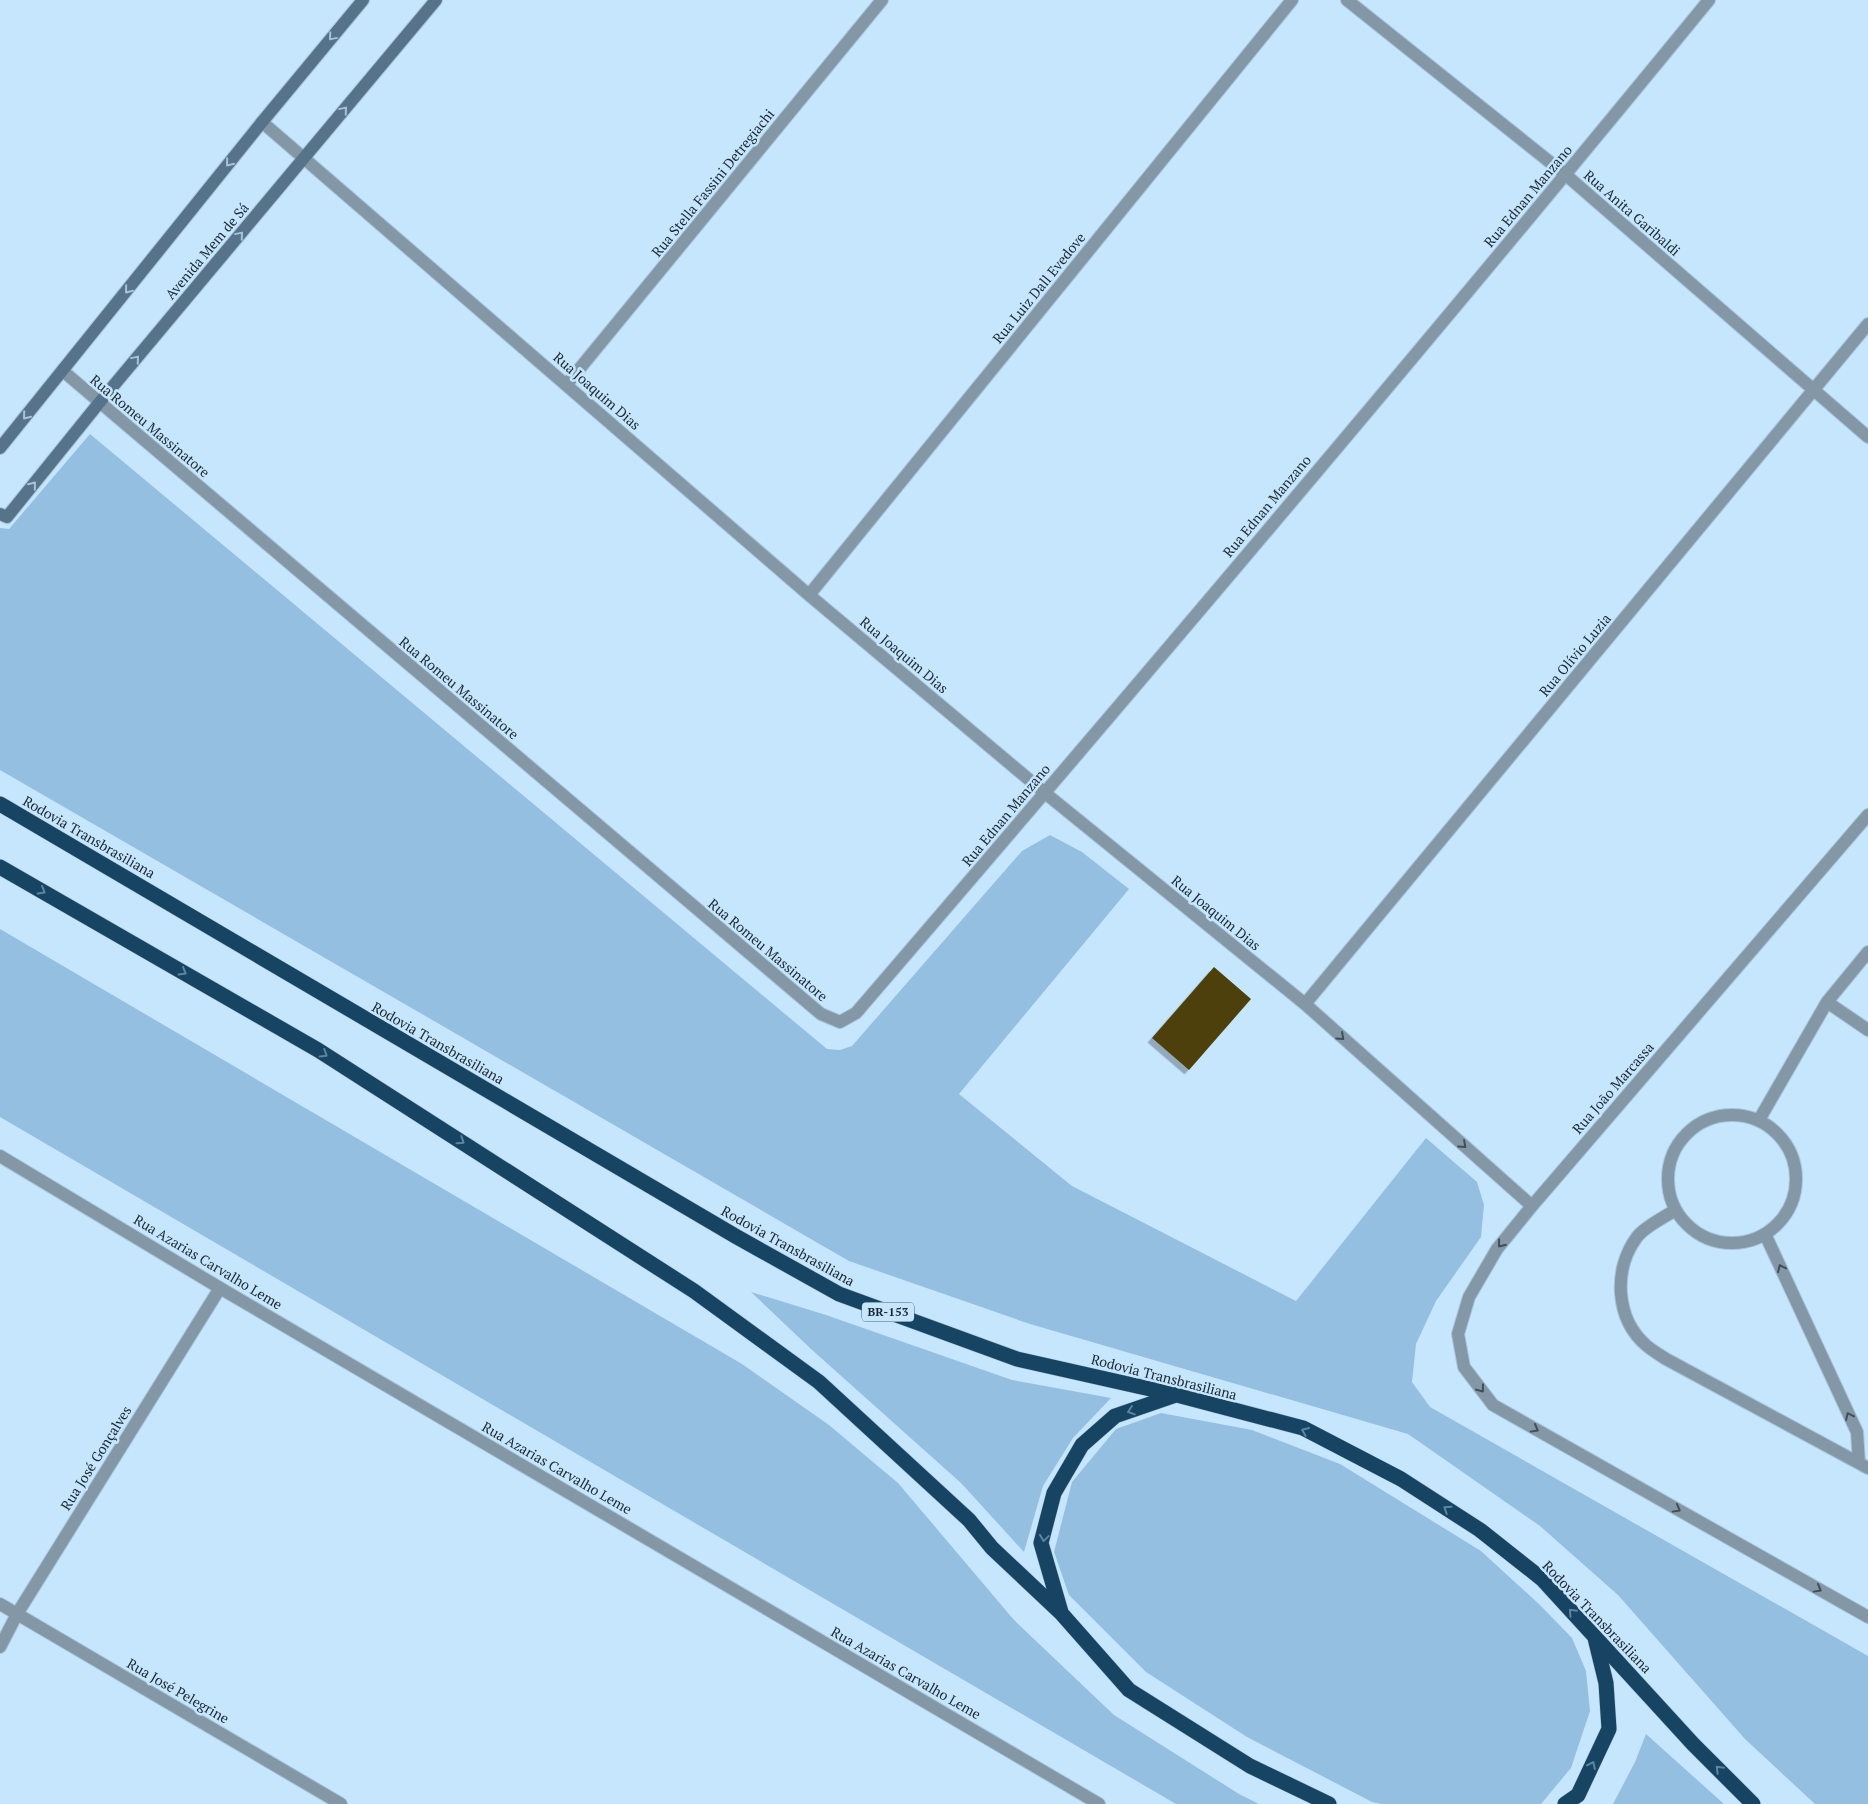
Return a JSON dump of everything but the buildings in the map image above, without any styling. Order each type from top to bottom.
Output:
[{"type":"highway","name":"Rodovia Transbrasiliana","points":[[0,804],[720,1227],[839,1294],[1017,1359],[1177,1395],[1303,1428],[1401,1479],[1480,1530],[1542,1579],[1693,1744],[1753,1804]]},
{"type":"highway","points":[[0,867],[318,1050],[694,1291],[819,1382],[969,1520],[992,1548],[1062,1614],[1129,1690],[1250,1766],[1329,1804]]},
{"type":"highway","points":[[1062,1614],[1041,1542],[1054,1493],[1082,1446],[1115,1416],[1177,1395]]},
{"type":"highway","points":[[1565,1804],[1578,1795],[1609,1729],[1606,1683],[1595,1636]]},
{"type":"street","points":[[0,448],[262,122],[363,0]]},
{"type":"street","name":"Avenida Mem de Sá","points":[[0,514],[7,517],[99,403],[436,0]]},
{"type":"street","name":"Rua Stella Fassini Detregiachi","points":[[566,384],[882,0]]},
{"type":"street","name":"Rua Luiz Dall Evedove","points":[[809,595],[1292,0]]},
{"type":"street","name":"Rua Anita Garibaldi","points":[[1347,0],[1566,175],[1868,437]]},
{"type":"street","name":"Rua Ednan Manzano","points":[[840,1022],[856,1013],[1045,793],[1566,175],[1709,0]]},
{"type":"street","name":"Rua Joaquim Dias","points":[[262,122],[809,595],[1045,793],[1305,1004],[1532,1206]]},
{"type":"street","name":"Rua Olívio Luzia","points":[[1305,1004],[1868,324]]},
{"type":"street","name":"Rua Romeu Massinatore","points":[[62,371],[821,1014],[840,1022]]},
{"type":"street","name":"Rua João Marcassa","points":[[1868,814],[1497,1249],[1469,1297],[1458,1334],[1464,1367],[1493,1405],[1868,1616]]},
{"type":"street","points":[[1759,1120],[1827,1002],[1868,952]]},
{"type":"street","points":[[1827,1002],[1868,1030]]},
{"type":"street","points":[[1740,1114],[1759,1120],[1775,1130],[1787,1145],[1794,1163],[1796,1182],[1791,1202],[1781,1220],[1765,1234],[1746,1241],[1725,1243],[1705,1238],[1688,1226],[1675,1210],[1669,1190],[1669,1169],[1674,1149],[1687,1133],[1702,1122],[1720,1115],[1740,1114]]},
{"type":"street","name":"Rua Azarias Carvalho Leme","points":[[0,1156],[220,1288],[1099,1804]]},
{"type":"street","points":[[1675,1210],[1638,1235],[1626,1256],[1620,1280],[1622,1304],[1631,1327],[1646,1346],[1666,1359],[1864,1465]]},
{"type":"street","points":[[1765,1234],[1857,1432],[1864,1465]]},
{"type":"street","name":"Rua José Gonçalves","points":[[0,1647],[17,1614],[220,1288]]},
{"type":"street","name":"Rua José Pelegrine","points":[[0,1604],[341,1804]]},
{"type":"shaded area","points":[[90,434],[827,1049],[840,1050],[852,1046],[1022,851],[1050,835],[1082,852],[1129,889],[959,1094],[1072,1186],[1296,1301],[1426,1138],[1477,1182],[1484,1205],[1481,1237],[1436,1301],[1416,1344],[1412,1382],[1430,1407],[1868,1656],[1868,1804],[1815,1804],[1745,1739],[1618,1595],[1540,1526],[1408,1434],[1030,1324],[849,1261],[0,770],[0,528],[9,529]]},
{"type":"shaded area","points":[[0,929],[742,1364],[829,1425],[898,1483],[1014,1620],[1114,1715],[1239,1794],[1259,1804],[1176,1804],[0,1117]]},
{"type":"shaded area","points":[[751,1292],[826,1315],[1012,1380],[1111,1398],[1073,1438],[1043,1486],[1024,1552],[961,1483],[811,1349]]},
{"type":"shaded area","points":[[1161,1413],[1252,1430],[1340,1464],[1481,1551],[1540,1605],[1572,1638],[1586,1671],[1590,1711],[1571,1768],[1541,1804],[1381,1804],[1372,1802],[1247,1737],[1146,1672],[1069,1595],[1054,1552],[1072,1482],[1116,1429]]},
{"type":"shaded area","points":[[1646,1734],[1724,1804],[1613,1804],[1635,1762]]}]
